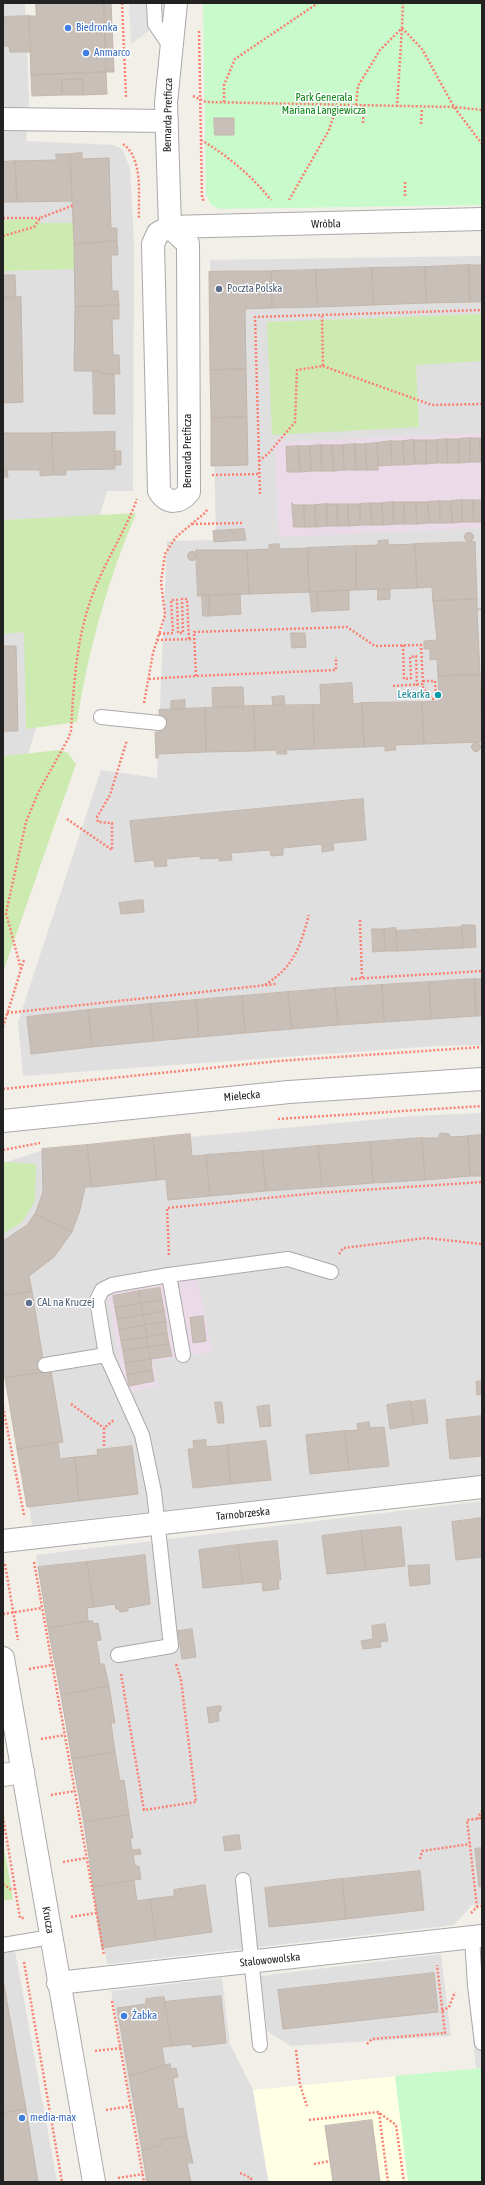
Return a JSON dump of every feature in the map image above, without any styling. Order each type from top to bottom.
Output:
[{"type":"street","name":"Bernarda Pretficza","points":[[170,227],[158,232],[153,244],[159,491],[163,498],[177,502],[184,499],[189,492],[188,244],[170,227],[167,121],[167,87],[176,3]]},
{"type":"street","points":[[3,119],[167,121]]},
{"type":"street","name":"Wróbla","points":[[170,227],[482,219]]},
{"type":"street","name":"Mielecka","points":[[3,1121],[289,1092],[482,1079]]},
{"type":"street","name":"Tarnobrzeska","points":[[3,1541],[482,1488]]},
{"type":"street","name":"Krucza","points":[[3,1658],[13,1774],[51,1937],[94,2182]]},
{"type":"street","name":"Stalowowolska","points":[[58,1983],[477,1937]]},
{"type":"lane","points":[[154,3],[155,24],[172,49]]},
{"type":"lane","points":[[101,717],[159,723]]},
{"type":"lane","points":[[118,1655],[171,1646],[154,1492],[142,1434],[106,1355],[97,1300],[102,1290],[112,1285],[169,1274],[288,1259],[331,1272]]},
{"type":"lane","points":[[169,1274],[183,1355]]},
{"type":"lane","points":[[45,1365],[106,1355]]},
{"type":"lane","points":[[243,1880],[253,1962],[260,2045]]},
{"type":"lane","points":[[3,1945],[51,1937]]},
{"type":"lane","points":[[477,1937],[475,1986],[482,2043]]},
{"type":"path","points":[[122,3],[127,120]]},
{"type":"path","points":[[224,102],[224,85],[235,60],[318,3]]},
{"type":"path","points":[[397,107],[403,3]]},
{"type":"path","points":[[199,27],[202,198],[211,210],[212,226]]},
{"type":"path","points":[[356,105],[358,86],[380,50],[402,28]]},
{"type":"path","points":[[402,28],[422,49],[454,107],[482,144]]},
{"type":"path","points":[[193,96],[206,102],[364,105],[422,108],[454,107],[482,110]]},
{"type":"path","points":[[285,206],[309,168],[329,130],[337,105]]},
{"type":"path","points":[[363,123],[364,105]]},
{"type":"path","points":[[421,124],[422,108]]},
{"type":"path","points":[[200,140],[238,167],[261,188],[276,206]]},
{"type":"path","points":[[121,143],[128,148],[134,158],[138,173],[139,225]]},
{"type":"path","points":[[3,218],[40,218],[74,205]]},
{"type":"path","points":[[3,236],[34,227],[40,218]]},
{"type":"path","points":[[260,494],[255,317],[482,310]]},
{"type":"path","points":[[322,316],[323,366]]},
{"type":"path","points":[[259,461],[268,454],[295,422],[297,370],[323,366],[432,405],[482,404]]},
{"type":"path","points":[[207,475],[260,474]]},
{"type":"path","points":[[21,969],[6,913],[26,822],[38,792],[71,731],[74,670],[80,635],[98,580],[133,511],[138,493]]},
{"type":"path","points":[[68,819],[112,850],[112,823],[98,822],[97,817],[110,795],[129,734],[146,698],[157,640],[165,615],[161,582],[165,554],[176,537],[206,512],[207,505]]},
{"type":"path","points":[[192,524],[242,524]]},
{"type":"path","points":[[159,634],[173,633],[171,600],[177,600],[178,633],[183,633],[182,599],[187,599],[189,639]]},
{"type":"path","points":[[196,676],[194,632],[347,627],[375,646],[421,644],[423,683],[423,688],[432,699],[436,699],[435,681],[423,683],[417,686],[392,686]]},
{"type":"path","points":[[157,640],[194,639]]},
{"type":"path","points":[[403,645],[404,679],[411,678],[410,657],[416,656],[417,686]]},
{"type":"path","points":[[149,680],[196,676],[336,670],[336,657]]},
{"type":"path","points":[[265,986],[276,978],[294,960],[309,915]]},
{"type":"path","points":[[360,920],[362,978]]},
{"type":"path","points":[[3,1027],[24,960]]},
{"type":"path","points":[[351,979],[482,971]]},
{"type":"path","points":[[7,1013],[276,984]]},
{"type":"path","points":[[3,1089],[279,1061],[482,1047]]},
{"type":"path","points":[[272,1120],[482,1106]]},
{"type":"path","points":[[3,1150],[45,1142]]},
{"type":"path","points":[[169,1274],[167,1208],[317,1193],[482,1182]]},
{"type":"path","points":[[331,1272],[343,1248],[426,1238],[482,1244]]},
{"type":"path","points":[[71,1404],[104,1428]]},
{"type":"path","points":[[3,1407],[25,1519]]},
{"type":"path","points":[[104,1428],[130,1408]]},
{"type":"path","points":[[104,1428],[104,1446]]},
{"type":"path","points":[[33,1557],[104,1957]]},
{"type":"path","points":[[3,1614],[42,1608]]},
{"type":"path","points":[[118,1655],[144,1810],[196,1802],[181,1680],[171,1646]]},
{"type":"path","points":[[23,1670],[52,1665]]},
{"type":"path","points":[[35,1740],[65,1735]]},
{"type":"path","points":[[46,1796],[75,1791]]},
{"type":"path","points":[[477,1819],[482,1811]]},
{"type":"path","points":[[3,1817],[16,1889],[10,1889],[3,1884]]},
{"type":"path","points":[[477,1907],[467,1820],[482,1818]]},
{"type":"path","points":[[420,1859],[422,1851],[470,1844]]},
{"type":"path","points":[[57,1863],[86,1858]]},
{"type":"path","points":[[67,1918],[96,1913]]},
{"type":"path","points":[[23,1957],[62,2182]]},
{"type":"path","points":[[367,2044],[372,2039],[445,2033],[437,1960]]},
{"type":"path","points":[[112,1997],[144,2182]]},
{"type":"path","points":[[296,2050],[300,2086],[307,2106]]},
{"type":"path","points":[[378,2112],[388,2182]]},
{"type":"path","points":[[309,2120],[378,2112],[396,2125],[404,2182]]},
{"type":"path","points":[[314,2164],[330,2161]]},
{"type":"path","points":[[240,2173],[251,2178],[251,2182]]},
{"type":"shaded area","points":[[3,3],[25,3],[29,99],[26,141],[114,145],[122,149],[130,168],[134,243],[133,491],[107,491],[3,838]]},
{"type":"shaded area","points":[[129,3],[148,3],[149,31],[131,44]]},
{"type":"shaded area","points":[[482,256],[482,1045],[435,1046],[23,1076],[18,1022],[101,770],[157,778],[167,541],[216,540],[210,260]]},
{"type":"shaded area","points":[[482,433],[482,528],[279,537],[275,442]]},
{"type":"shaded area","points":[[482,1113],[482,1475],[32,1525],[3,1355],[3,1163],[40,1151],[413,1116]]},
{"type":"shaded area","points":[[196,1272],[212,1352],[153,1361],[158,1386],[125,1393],[107,1290]]},
{"type":"shaded area","points":[[482,1501],[482,1904],[472,1905],[454,1925],[107,1964],[36,1555]]},
{"type":"shaded area","points":[[15,1950],[57,2182],[3,2182],[3,1952]]},
{"type":"shaded area","points":[[441,1954],[451,2036],[291,2046],[267,2031],[260,1976]]},
{"type":"shaded area","points":[[482,1966],[482,2068],[476,2069],[466,1967]]},
{"type":"shaded area","points":[[222,1978],[230,2044],[253,2090],[268,2182],[146,2182],[111,1991]]},
{"type":"shaded area","points":[[482,2068],[482,2182],[269,2182],[253,2090]]},
{"type":"green space","name":"Park Generała Mariana Langiewicza","points":[[203,3],[482,3],[482,205],[219,209],[211,205],[206,195]]},
{"type":"green space","points":[[34,219],[41,223],[73,223],[74,269],[3,271],[3,220]]},
{"type":"green space","points":[[482,314],[482,361],[416,365],[419,427],[272,435],[267,322]]},
{"type":"green space","points":[[136,513],[100,616],[87,668],[77,722],[26,729],[24,632],[3,634],[3,520]]},
{"type":"green space","points":[[60,750],[68,753],[76,764],[3,972],[3,756]]},
{"type":"green space","points":[[3,1162],[36,1164],[35,1201],[22,1222],[3,1234]]},
{"type":"green space","points":[[3,1842],[13,1899],[3,1901]]},
{"type":"green space","points":[[482,2068],[482,2182],[408,2182],[395,2076]]},
{"type":"building","points":[[36,3],[104,3],[106,72],[31,75],[29,16],[36,16]]},
{"type":"building","points":[[104,3],[111,3],[114,72],[106,72]]},
{"type":"building","points":[[29,16],[31,52],[10,52],[9,46],[3,46],[3,17]]},
{"type":"building","points":[[106,72],[107,94],[83,95],[83,79],[62,80],[62,95],[32,96],[31,75]]},
{"type":"building","points":[[83,79],[83,95],[62,95],[62,80]]},
{"type":"building","points":[[214,118],[234,118],[234,135],[215,135]]},
{"type":"building","points":[[82,153],[82,159],[109,158],[111,228],[117,228],[117,241],[74,244],[70,154]]},
{"type":"building","points":[[56,154],[70,154],[72,201],[17,202],[15,161],[56,160]]},
{"type":"building","points":[[15,161],[17,202],[3,202],[3,162]]},
{"type":"building","points":[[117,241],[118,255],[111,255],[112,291],[118,291],[119,305],[75,307],[74,244]]},
{"type":"building","points":[[469,265],[470,302],[426,303],[425,267]]},
{"type":"building","points":[[469,265],[482,265],[482,302],[470,302]]},
{"type":"building","points":[[425,267],[426,303],[373,305],[372,268]]},
{"type":"building","points":[[372,268],[373,305],[317,307],[316,270]]},
{"type":"building","points":[[316,270],[317,307],[272,308],[271,271]]},
{"type":"building","points":[[271,271],[272,308],[245,309],[246,369],[210,370],[209,272]]},
{"type":"building","points":[[3,275],[15,275],[16,298],[3,298]]},
{"type":"building","points":[[21,297],[23,402],[3,403],[3,298]]},
{"type":"building","points":[[119,305],[119,319],[112,319],[113,355],[119,355],[120,374],[101,374],[101,371],[74,371],[75,307]]},
{"type":"building","points":[[246,369],[247,417],[211,418],[210,370]]},
{"type":"building","points":[[93,371],[101,371],[101,374],[114,374],[115,414],[94,414]]},
{"type":"building","points":[[247,417],[248,465],[211,466],[211,418]]},
{"type":"building","points":[[115,432],[115,469],[66,470],[66,475],[53,475],[52,433]]},
{"type":"building","points":[[3,433],[52,433],[53,475],[40,476],[40,470],[3,470]]},
{"type":"building","points":[[470,438],[470,462],[459,463],[459,439]]},
{"type":"building","points":[[470,438],[480,438],[481,462],[470,462]]},
{"type":"building","points":[[480,438],[482,438],[482,462],[481,462]]},
{"type":"building","points":[[447,439],[459,439],[459,463],[448,463]]},
{"type":"building","points":[[447,439],[448,463],[437,463],[437,440]]},
{"type":"building","points":[[414,440],[426,440],[426,464],[415,464]]},
{"type":"building","points":[[414,440],[415,464],[404,465],[403,441]]},
{"type":"building","points":[[426,440],[437,440],[437,463],[426,464]]},
{"type":"building","points":[[391,441],[403,441],[404,465],[392,465]]},
{"type":"building","points":[[391,441],[392,465],[378,466],[377,443]]},
{"type":"building","points":[[377,443],[378,470],[367,470],[365,444]]},
{"type":"building","points":[[355,444],[356,470],[344,470],[343,445]]},
{"type":"building","points":[[355,444],[365,444],[367,470],[356,470]]},
{"type":"building","points":[[321,445],[332,445],[334,471],[322,471]]},
{"type":"building","points":[[321,445],[322,471],[311,471],[310,446]]},
{"type":"building","points":[[332,445],[343,445],[344,470],[334,471]]},
{"type":"building","points":[[299,446],[300,472],[287,472],[286,447]]},
{"type":"building","points":[[299,446],[310,446],[311,471],[300,472]]},
{"type":"building","points":[[115,451],[121,451],[121,465],[115,465]]},
{"type":"building","points":[[3,470],[7,470],[8,477],[3,477]]},
{"type":"building","points":[[462,500],[462,522],[452,523],[451,501]]},
{"type":"building","points":[[462,500],[473,500],[474,522],[462,522]]},
{"type":"building","points":[[473,500],[482,500],[482,522],[474,522]]},
{"type":"building","points":[[440,501],[451,501],[452,523],[440,523]]},
{"type":"building","points":[[440,501],[440,523],[429,523],[428,502]]},
{"type":"building","points":[[393,502],[404,502],[405,524],[394,524]]},
{"type":"building","points":[[393,502],[394,524],[383,525],[382,503]]},
{"type":"building","points":[[404,502],[416,502],[417,524],[405,524]]},
{"type":"building","points":[[416,502],[428,502],[429,523],[417,524]]},
{"type":"building","points":[[292,503],[294,505],[304,505],[305,527],[294,527]]},
{"type":"building","points":[[371,503],[372,525],[360,525],[360,504]]},
{"type":"building","points":[[371,503],[382,503],[383,525],[372,525]]},
{"type":"building","points":[[327,504],[337,504],[338,526],[327,526]]},
{"type":"building","points":[[327,504],[327,526],[316,527],[315,505]]},
{"type":"building","points":[[337,504],[348,504],[349,526],[338,526]]},
{"type":"building","points":[[348,504],[360,504],[360,525],[349,526]]},
{"type":"building","points":[[304,505],[315,505],[316,527],[305,527]]},
{"type":"building","points":[[244,529],[246,540],[214,542],[213,531]]},
{"type":"building","points":[[469,532],[474,537],[469,542],[464,537]]},
{"type":"building","points":[[388,540],[388,545],[415,544],[417,588],[356,590],[356,546],[378,545],[378,541]]},
{"type":"building","points":[[475,542],[477,599],[433,601],[432,587],[417,588],[415,544]]},
{"type":"building","points":[[279,544],[280,549],[308,548],[309,592],[249,594],[247,550],[269,549],[269,545]]},
{"type":"building","points":[[356,546],[356,590],[309,592],[307,548]]},
{"type":"building","points":[[196,550],[247,550],[249,594],[198,596]]},
{"type":"building","points":[[192,551],[197,556],[192,561],[187,556]]},
{"type":"building","points":[[378,589],[390,589],[390,599],[378,600]]},
{"type":"building","points":[[349,590],[349,610],[318,611],[317,592]]},
{"type":"building","points":[[310,592],[317,592],[318,611],[312,612]]},
{"type":"building","points":[[240,594],[241,614],[209,616],[209,595]]},
{"type":"building","points":[[202,595],[209,595],[209,616],[203,616]]},
{"type":"building","points":[[477,599],[477,609],[482,609],[477,610],[480,675],[438,676],[437,659],[430,660],[430,649],[424,649],[424,641],[437,640],[433,601]]},
{"type":"building","points":[[291,633],[305,633],[306,647],[292,648]]},
{"type":"building","points":[[3,646],[16,646],[18,731],[3,731]]},
{"type":"building","points":[[480,675],[482,742],[424,744],[422,702],[439,701],[438,676]]},
{"type":"building","points":[[352,683],[353,704],[362,703],[364,747],[314,749],[313,705],[321,704],[320,685]]},
{"type":"building","points":[[243,687],[244,707],[213,708],[212,688]]},
{"type":"building","points":[[284,696],[285,705],[273,706],[272,697]]},
{"type":"building","points":[[185,700],[185,709],[171,709],[171,701]]},
{"type":"building","points":[[422,702],[424,744],[395,745],[396,750],[385,751],[385,746],[364,747],[362,703]]},
{"type":"building","points":[[313,705],[314,749],[286,750],[287,754],[277,754],[276,750],[255,751],[254,706]]},
{"type":"building","points":[[254,706],[255,751],[206,752],[205,708]]},
{"type":"building","points":[[205,708],[206,752],[158,754],[158,758],[156,758],[155,732],[160,732],[159,710]]},
{"type":"building","points":[[476,742],[481,747],[476,752],[471,747]]},
{"type":"building","points":[[363,799],[366,840],[333,843],[334,850],[322,852],[322,844],[283,848],[283,855],[271,856],[270,850],[231,853],[232,860],[219,861],[219,858],[200,859],[200,856],[166,859],[167,866],[155,867],[154,860],[135,862],[130,821]]},
{"type":"building","points":[[143,900],[144,912],[121,914],[119,903]]},
{"type":"building","points":[[462,925],[475,925],[476,947],[463,948]]},
{"type":"building","points":[[462,927],[463,948],[397,951],[396,931]]},
{"type":"building","points":[[396,928],[397,951],[385,951],[384,929]]},
{"type":"building","points":[[372,929],[384,929],[385,951],[373,952]]},
{"type":"building","points":[[475,979],[476,1016],[431,1019],[429,982]]},
{"type":"building","points":[[475,979],[482,979],[482,1016],[476,1016]]},
{"type":"building","points":[[429,982],[431,1019],[384,1022],[382,985]]},
{"type":"building","points":[[382,985],[384,1022],[338,1025],[335,988]]},
{"type":"building","points":[[335,988],[338,1025],[292,1029],[288,992]]},
{"type":"building","points":[[288,992],[292,1029],[245,1033],[242,996]]},
{"type":"building","points":[[242,996],[245,1033],[199,1037],[196,1000]]},
{"type":"building","points":[[196,1000],[199,1037],[154,1041],[150,1004]]},
{"type":"building","points":[[150,1004],[154,1041],[92,1047],[88,1010]]},
{"type":"building","points":[[88,1010],[92,1047],[31,1054],[27,1017]]},
{"type":"building","points":[[442,1133],[449,1134],[451,1137],[468,1136],[470,1176],[425,1180],[422,1138],[439,1138],[439,1135]]},
{"type":"building","points":[[190,1134],[192,1156],[206,1155],[210,1196],[168,1200],[166,1179],[157,1180],[153,1138]]},
{"type":"building","points":[[482,1135],[482,1176],[470,1176],[468,1136]]},
{"type":"building","points":[[153,1138],[157,1180],[92,1187],[87,1145]]},
{"type":"building","points":[[422,1138],[425,1180],[373,1183],[370,1142]]},
{"type":"building","points":[[370,1142],[373,1183],[322,1187],[318,1146]]},
{"type":"building","points":[[87,1145],[92,1187],[85,1187],[80,1210],[72,1232],[35,1214],[43,1192],[42,1149]]},
{"type":"building","points":[[318,1146],[322,1187],[266,1191],[262,1151]]},
{"type":"building","points":[[262,1151],[266,1191],[210,1196],[206,1155]]},
{"type":"building","points":[[35,1214],[72,1232],[54,1257],[29,1276],[32,1291],[3,1296],[3,1241],[27,1225]]},
{"type":"building","points":[[160,1288],[162,1300],[141,1303],[139,1291]]},
{"type":"building","points":[[32,1291],[45,1372],[5,1378],[3,1369],[3,1296]]},
{"type":"building","points":[[139,1291],[141,1303],[115,1308],[113,1296]]},
{"type":"building","points":[[162,1300],[164,1311],[143,1315],[141,1303]]},
{"type":"building","points":[[141,1303],[143,1315],[117,1319],[115,1308]]},
{"type":"building","points":[[164,1311],[166,1322],[145,1325],[143,1315]]},
{"type":"building","points":[[143,1315],[145,1325],[119,1330],[117,1319]]},
{"type":"building","points":[[203,1316],[206,1341],[193,1343],[190,1318]]},
{"type":"building","points":[[166,1322],[167,1333],[147,1337],[145,1325]]},
{"type":"building","points":[[145,1325],[147,1337],[121,1341],[119,1330]]},
{"type":"building","points":[[167,1333],[169,1344],[148,1347],[147,1337]]},
{"type":"building","points":[[147,1337],[148,1347],[123,1351],[121,1341]]},
{"type":"building","points":[[169,1344],[172,1356],[151,1359],[148,1347]]},
{"type":"building","points":[[148,1347],[151,1359],[125,1363],[123,1351]]},
{"type":"building","points":[[151,1359],[152,1370],[127,1375],[125,1363]]},
{"type":"building","points":[[152,1370],[154,1381],[129,1386],[127,1375]]},
{"type":"building","points":[[51,1371],[63,1442],[17,1449],[5,1378]]},
{"type":"building","points":[[482,1381],[482,1394],[477,1395],[476,1382]]},
{"type":"building","points":[[425,1400],[428,1423],[414,1425],[411,1402]]},
{"type":"building","points":[[410,1401],[413,1425],[390,1429],[387,1405]]},
{"type":"building","points":[[215,1402],[222,1402],[224,1423],[218,1423]]},
{"type":"building","points":[[269,1405],[271,1426],[260,1427],[257,1407]]},
{"type":"building","points":[[482,1416],[482,1456],[450,1459],[446,1420]]},
{"type":"building","points":[[369,1422],[370,1428],[384,1427],[389,1466],[349,1470],[345,1431],[358,1430],[357,1424]]},
{"type":"building","points":[[345,1431],[349,1470],[310,1474],[306,1435]]},
{"type":"building","points":[[206,1440],[206,1447],[227,1445],[231,1484],[193,1488],[188,1449],[194,1449],[193,1441]]},
{"type":"building","points":[[266,1441],[271,1480],[231,1484],[227,1445]]},
{"type":"building","points":[[58,1443],[60,1459],[75,1457],[79,1501],[27,1507],[17,1449]]},
{"type":"building","points":[[132,1446],[138,1494],[79,1501],[75,1457],[98,1455],[97,1450]]},
{"type":"building","points":[[482,1518],[482,1557],[456,1560],[452,1522]]},
{"type":"building","points":[[401,1527],[405,1566],[366,1570],[361,1531]]},
{"type":"building","points":[[361,1531],[366,1570],[327,1574],[322,1536]]},
{"type":"building","points":[[277,1541],[281,1580],[278,1580],[279,1589],[263,1591],[262,1582],[243,1584],[238,1545]]},
{"type":"building","points":[[238,1545],[243,1584],[203,1588],[199,1550]]},
{"type":"building","points":[[145,1555],[150,1604],[128,1608],[128,1611],[120,1612],[119,1609],[116,1609],[115,1604],[94,1607],[87,1562]]},
{"type":"building","points":[[87,1562],[94,1607],[87,1608],[88,1621],[48,1628],[38,1567]]},
{"type":"building","points":[[429,1565],[430,1584],[410,1586],[408,1566]]},
{"type":"building","points":[[93,1621],[93,1624],[98,1623],[101,1640],[96,1641],[100,1664],[104,1664],[109,1686],[61,1695],[48,1628]]},
{"type":"building","points":[[385,1624],[388,1641],[380,1642],[381,1647],[363,1649],[361,1641],[373,1639],[372,1626]]},
{"type":"building","points":[[192,1629],[196,1657],[182,1659],[178,1631]]},
{"type":"building","points":[[109,1686],[115,1723],[111,1723],[115,1752],[72,1759],[61,1695]]},
{"type":"building","points":[[221,1706],[221,1711],[218,1712],[219,1721],[209,1723],[207,1708]]},
{"type":"building","points":[[115,1752],[120,1781],[124,1780],[129,1815],[84,1822],[72,1759]]},
{"type":"building","points":[[129,1815],[133,1838],[130,1838],[132,1850],[140,1849],[141,1854],[133,1855],[135,1866],[139,1866],[141,1879],[93,1887],[84,1822]]},
{"type":"building","points":[[239,1835],[241,1849],[225,1851],[223,1837]]},
{"type":"building","points":[[482,1848],[482,1886],[479,1887],[475,1849]]},
{"type":"building","points":[[420,1871],[424,1910],[346,1919],[342,1879]]},
{"type":"building","points":[[342,1879],[346,1919],[269,1927],[265,1888]]},
{"type":"building","points":[[134,1881],[137,1901],[150,1899],[156,1940],[102,1948],[93,1887]]},
{"type":"building","points":[[205,1885],[212,1932],[156,1940],[150,1899],[174,1896],[174,1890]]},
{"type":"building","points":[[434,1973],[438,2012],[283,2029],[278,1990]]},
{"type":"building","points":[[3,1979],[26,2109],[3,2113]]},
{"type":"building","points":[[221,1996],[226,2043],[192,2047],[192,2044],[172,2046],[164,2002]]},
{"type":"building","points":[[164,1997],[172,2046],[162,2047],[165,2066],[129,2076],[117,2008],[146,2004],[146,1999]]},
{"type":"building","points":[[170,2064],[171,2069],[176,2068],[178,2077],[173,2078],[178,2109],[183,2108],[187,2136],[161,2140],[162,2145],[142,2150],[129,2076]]},
{"type":"building","points":[[26,2109],[38,2182],[3,2182],[3,2113]]},
{"type":"building","points":[[372,2120],[380,2182],[333,2182],[325,2126]]},
{"type":"building","points":[[187,2136],[193,2163],[187,2163],[191,2182],[147,2182],[142,2150],[162,2145],[161,2140]]},
{"type":"place","name":"Biedronka","points":[[68,28]]},
{"type":"place","name":"Anmarco","points":[[86,53]]},
{"type":"place","name":"Poczta Polska","points":[[219,289]]},
{"type":"place","name":"Lekarka","points":[[438,695]]},
{"type":"place","name":"CAL na Kruczej","points":[[29,1303]]},
{"type":"place","name":"Żabka","points":[[124,2016]]},
{"type":"place","name":"media-max","points":[[22,2118]]}]
